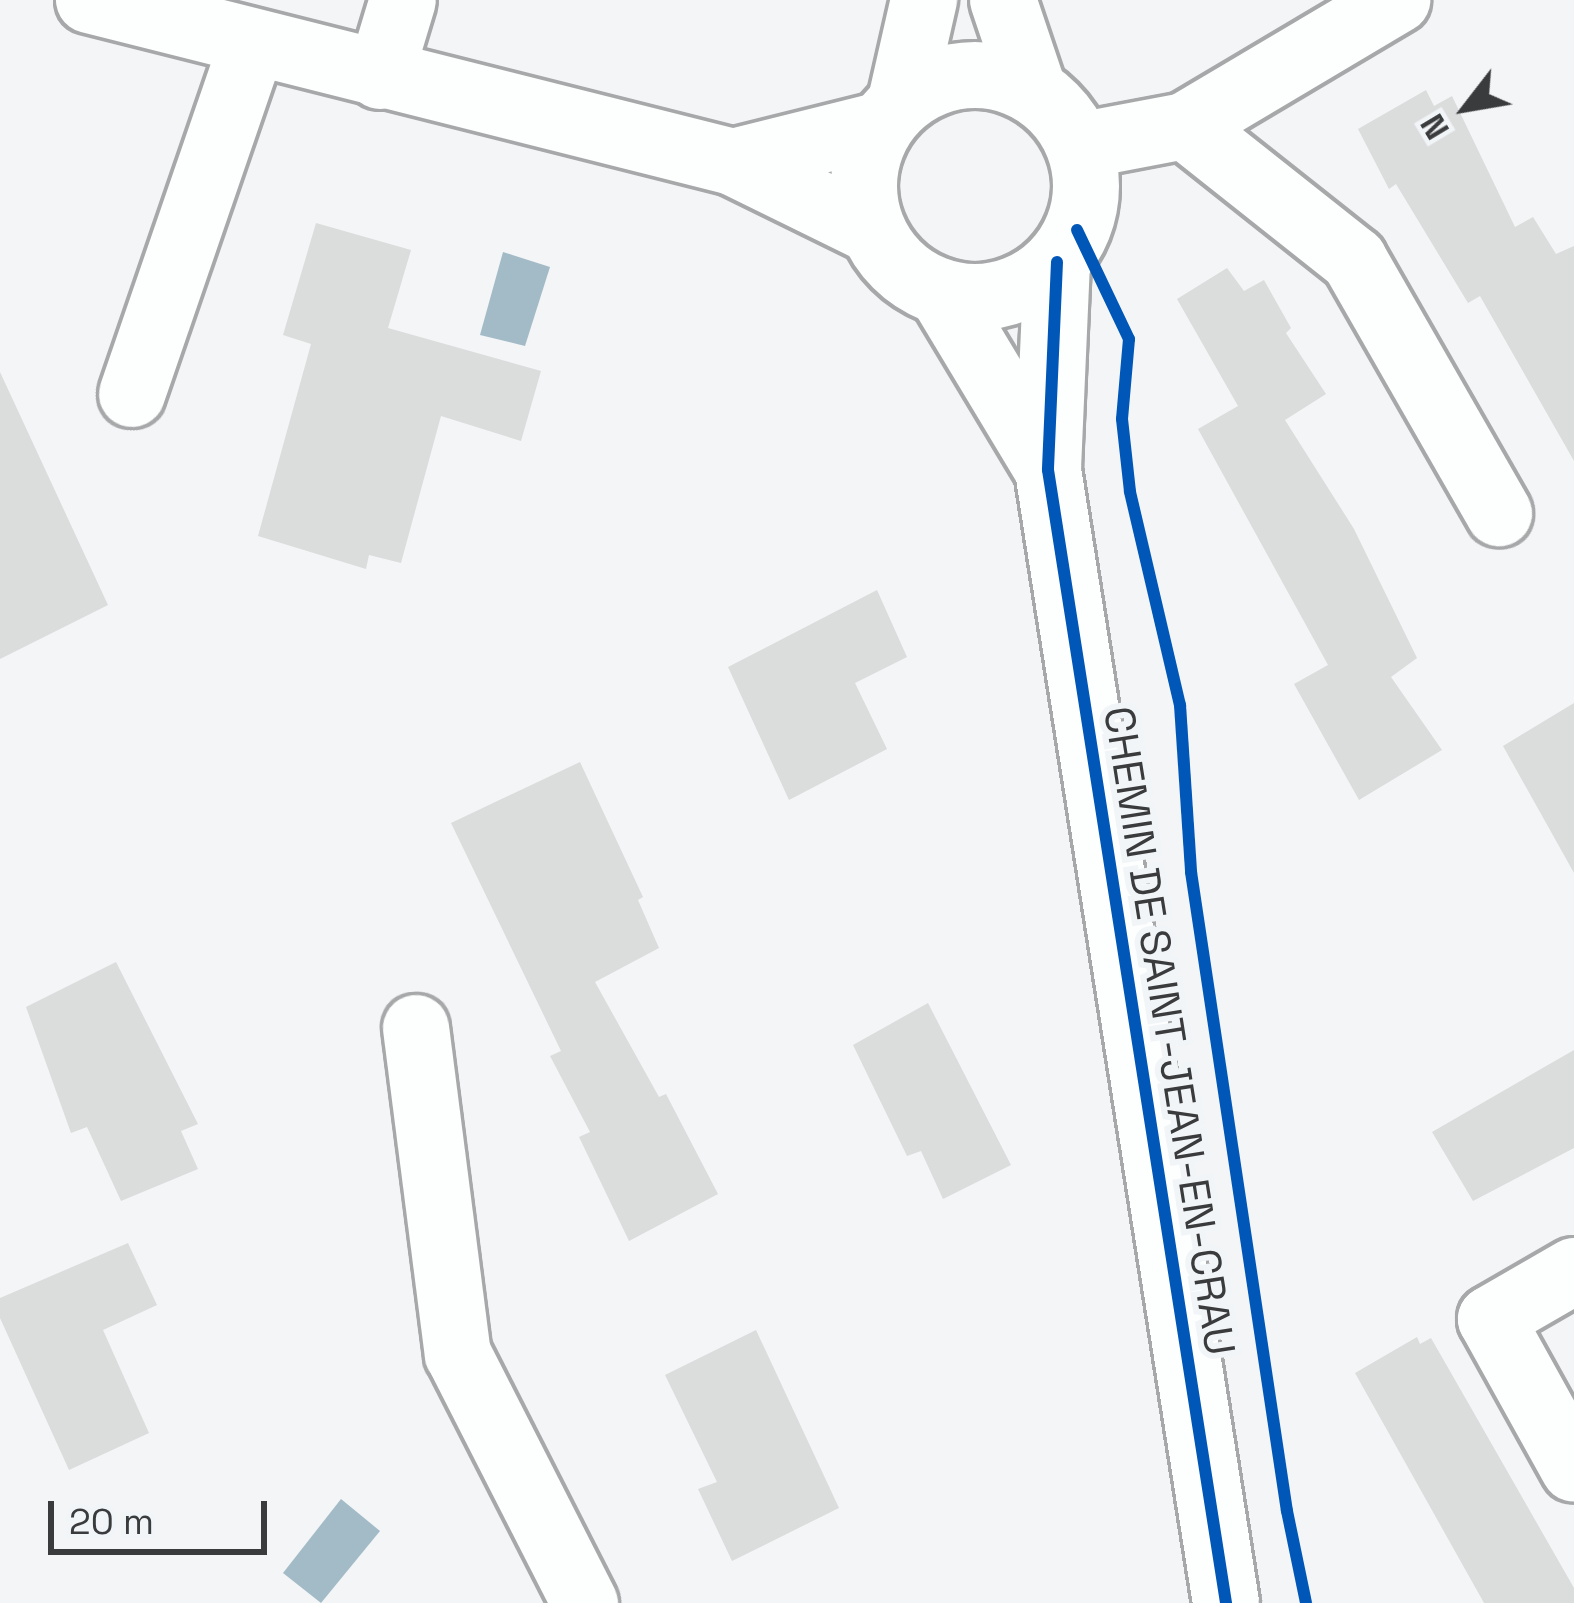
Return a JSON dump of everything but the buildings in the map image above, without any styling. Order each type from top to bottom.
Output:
[{"type":"street","points":[[89,0],[733,162],[873,231]]},
{"type":"street","points":[[380,76],[403,0]]},
{"type":"street","points":[[924,0],[891,113],[867,157],[863,196],[873,231],[906,274],[941,292],[974,298],[1012,291],[1057,262]]},
{"type":"street","points":[[1003,0],[1034,88],[1057,111],[1079,146],[1085,205],[1057,262],[1048,470]]},
{"type":"street","points":[[1079,146],[1185,126],[1396,0]]},
{"type":"street","points":[[133,394],[253,42]]},
{"type":"street","points":[[733,162],[891,113],[931,85],[967,74],[1034,88]]},
{"type":"street","points":[[1185,126],[1354,260],[1499,513]]},
{"type":"street","points":[[941,292],[1048,470]]},
{"type":"street","name":"CHEMIN DE SAINT-JEAN-EN-CRAU","points":[[1048,470],[1226,1603]]},
{"type":"street","points":[[416,1028],[458,1354],[585,1603]]},
{"type":"street","points":[[1574,1271],[1491,1319],[1574,1469]]},
{"type":"water","points":[[503,252],[550,267],[525,346],[480,335]]},
{"type":"water","points":[[341,1499],[380,1531],[321,1603],[283,1573]]},
{"type":"cycle path","points":[[1077,230],[1129,339],[1122,419],[1130,492],[1180,705],[1191,872],[1287,1511],[1306,1603]]},
{"type":"cycle path","points":[[1057,262],[1048,470],[1226,1603]]}]
